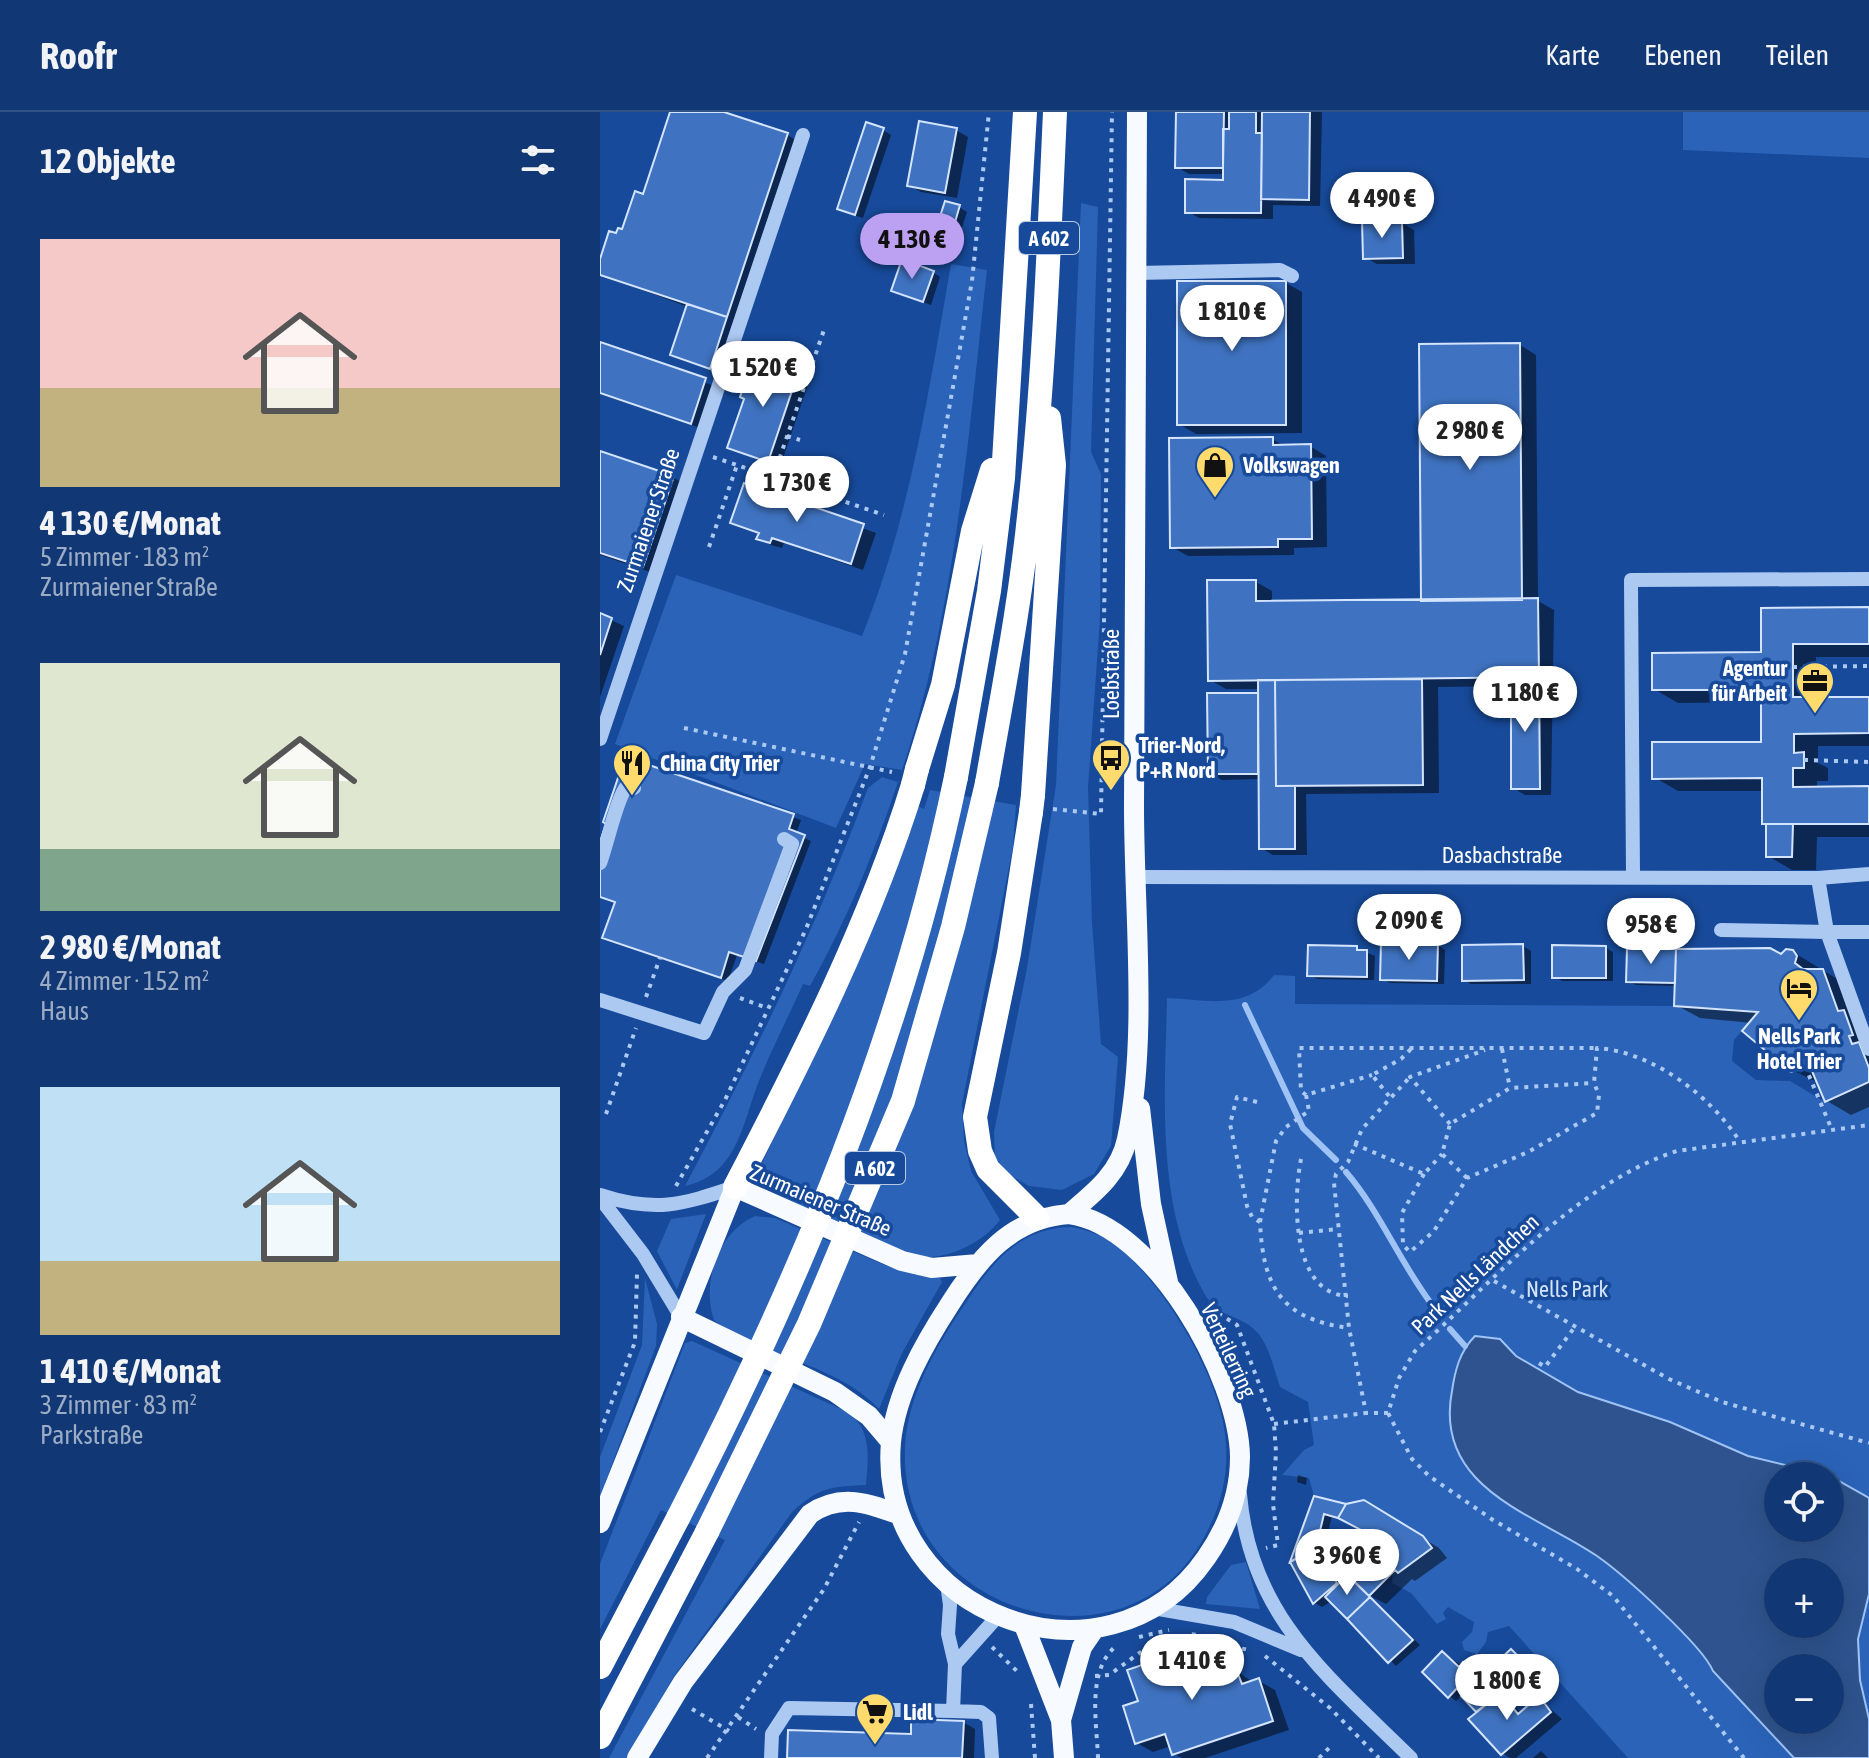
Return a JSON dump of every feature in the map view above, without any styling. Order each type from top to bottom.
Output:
[{"type":"highway","name":"A 602","points":[[600,1667],[779,1313],[855,1128],[911,959],[956,777],[989,591],[1005,429],[1025,112]]},
{"type":"highway","name":"A 602","points":[[600,1737],[707,1532],[809,1324],[903,1101],[953,927],[987,783],[1024,566],[1043,364],[1055,112]]},
{"type":"highway","points":[[1037,1218],[988,1169],[980,1151],[975,1117],[1009,953],[1032,804],[1054,465],[1043,364]]},
{"type":"highway","points":[[735,1187],[829,997],[885,863],[915,777],[958,622],[973,531],[1005,429]]},
{"type":"main road","name":"Loebstraße","points":[[1069,1214],[1103,1185],[1119,1163],[1126,1142],[1138,1072],[1134,877],[1137,112]]},
{"type":"main road","points":[[1138,1072],[1151,1204],[1169,1286]]},
{"type":"main road","name":"Zurmaiener Straße","points":[[735,1187],[902,1261],[932,1268],[978,1264]]},
{"type":"main road","points":[[600,1523],[735,1187]]},
{"type":"main road","name":"Verteilerring","points":[[1069,1214],[1087,1216],[1115,1231],[1169,1286],[1210,1357],[1233,1413],[1239,1477],[1233,1508],[1205,1559],[1185,1584],[1153,1608],[1095,1628],[1060,1630],[1024,1625],[998,1616],[947,1584],[927,1562],[900,1515],[891,1470],[891,1442],[900,1405],[917,1364],[938,1323],[978,1264],[1003,1239],[1037,1218],[1069,1214]]},
{"type":"main road","points":[[681,1317],[835,1392],[869,1416],[891,1442]]},
{"type":"main road","points":[[637,1758],[683,1682],[810,1514],[826,1503],[843,1500],[865,1503],[900,1515]]},
{"type":"main road","points":[[1024,1625],[1061,1720],[1064,1758]]},
{"type":"main road","points":[[1061,1720],[1082,1647],[1095,1628]]},
{"type":"street","name":"Zurmaiener Straße","points":[[600,739],[803,135]]},
{"type":"street","points":[[1136,273],[1280,270],[1292,276]]},
{"type":"street","points":[[1633,876],[1631,580],[1869,579]]},
{"type":"street","points":[[600,863],[619,811],[619,797],[627,786],[634,788]]},
{"type":"street","points":[[600,1000],[704,1033],[723,992],[745,970],[753,951],[792,844],[784,839]]},
{"type":"street","name":"Dasbachstraße","points":[[1134,877],[1818,878],[1869,874]]},
{"type":"street","points":[[1818,878],[1827,932],[1869,1049]]},
{"type":"street","points":[[1721,930],[1869,932]]},
{"type":"street","name":"Zurmaiener Straße","points":[[600,1196],[631,1205],[664,1207],[681,1205],[735,1187]]},
{"type":"street","name":"Zurmaiener Straße","points":[[600,1196],[643,1254],[681,1317]]},
{"type":"street","points":[[1239,1477],[1243,1528],[1256,1575],[1269,1601],[1305,1652],[1411,1758]]},
{"type":"street","points":[[947,1584],[950,1605],[948,1634],[955,1664],[953,1711]]},
{"type":"street","points":[[1153,1608],[1234,1622],[1305,1652]]},
{"type":"street","points":[[955,1664],[998,1616]]},
{"type":"street","points":[[771,1758],[772,1734],[789,1708],[981,1712],[989,1718],[992,1758]]},
{"type":"path","points":[[664,1207],[725,1100],[812,915],[870,767],[905,654],[972,281],[989,112]]},
{"type":"path","points":[[1101,814],[1112,112]]},
{"type":"path","points":[[773,477],[825,327]]},
{"type":"path","points":[[787,436],[800,440]]},
{"type":"path","points":[[696,451],[884,515]]},
{"type":"path","points":[[709,547],[737,465]]},
{"type":"path","points":[[1793,667],[1869,666]]},
{"type":"path","points":[[684,728],[870,767]]},
{"type":"path","points":[[1804,760],[1869,762]]},
{"type":"path","points":[[606,1114],[660,958]]},
{"type":"path","points":[[723,992],[767,1008]]},
{"type":"path","points":[[1349,1328],[1313,1321],[1285,1302],[1264,1268],[1260,1222],[1272,1150],[1286,1127],[1304,1116],[1311,1107],[1301,1091],[1299,1048],[1470,1046],[1486,1050]]},
{"type":"path","points":[[1306,1095],[1372,1075],[1401,1059],[1413,1047]]},
{"type":"path","points":[[1594,1083],[1510,1088],[1450,1124],[1442,1154],[1424,1174],[1402,1213],[1403,1245],[1410,1252],[1434,1231],[1467,1178],[1528,1152],[1597,1113],[1599,1095],[1594,1083],[1597,1048]]},
{"type":"path","points":[[1366,1413],[1349,1328],[1348,1296],[1338,1229],[1336,1174],[1348,1162],[1354,1144],[1376,1110],[1410,1077],[1486,1050],[1597,1048],[1648,1062],[1683,1082],[1727,1121],[1740,1142]]},
{"type":"path","points":[[1502,1049],[1510,1088]]},
{"type":"path","points":[[1805,1066],[1832,1130]]},
{"type":"path","points":[[1372,1075],[1390,1097]]},
{"type":"path","points":[[1410,1077],[1450,1124]]},
{"type":"path","points":[[1257,1102],[1237,1097],[1230,1124],[1247,1206],[1260,1222]]},
{"type":"path","name":"Park Nells Ländchen","points":[[1388,1413],[1399,1378],[1415,1351],[1494,1281],[1553,1223],[1649,1162],[1677,1151],[1869,1124]]},
{"type":"path","points":[[1354,1144],[1424,1174]]},
{"type":"path","points":[[1442,1154],[1467,1178]]},
{"type":"path","points":[[1301,1159],[1297,1180],[1299,1233],[1315,1281],[1332,1294],[1348,1296]]},
{"type":"path","points":[[1299,1233],[1338,1229]]},
{"type":"path","points":[[600,1432],[635,1342],[634,1283],[643,1254]]},
{"type":"path","points":[[1494,1281],[1669,1379],[1722,1402],[1869,1443]]},
{"type":"path","points":[[1204,1305],[1237,1325],[1274,1424],[1388,1413],[1412,1459],[1429,1476],[1577,1569],[1613,1596],[1744,1758]]},
{"type":"path","points":[[1539,1363],[1545,1367],[1574,1328]]},
{"type":"path","points":[[707,1758],[729,1731],[824,1589],[857,1522],[870,1521]]},
{"type":"path","points":[[1137,1638],[1164,1630],[1206,1629]]},
{"type":"path","points":[[978,1635],[1027,1681]]},
{"type":"path","points":[[1193,1639],[1240,1646],[1276,1662],[1330,1708],[1379,1758]]},
{"type":"path","points":[[1098,1758],[1098,1676],[1113,1647],[1125,1642]]},
{"type":"path","points":[[1030,1698],[1035,1758]]},
{"type":"path","points":[[692,1709],[729,1731]]},
{"type":"path","points":[[1319,1758],[1332,1745]]},
{"type":"green space","points":[[1683,112],[1869,112],[1869,158],[1683,150]]},
{"type":"green space","points":[[1081,203],[1098,207],[1091,452],[1101,474],[1100,619],[1088,787],[1092,922],[1101,1044],[1118,1057],[1111,1146],[1094,1174],[1062,1190],[1029,1186],[1008,1174],[995,1157],[994,1132],[1027,968],[1056,785]]},
{"type":"green space","points":[[951,264],[987,270],[948,586],[920,709],[902,770],[865,764],[836,828],[615,744],[676,575],[862,636],[879,591],[905,499],[926,406]]},
{"type":"green space","points":[[882,777],[898,782],[848,911],[810,986],[803,984],[762,1073],[734,1147],[716,1172],[685,1186],[783,990],[828,890],[868,788]]},
{"type":"green space","points":[[930,790],[1016,805],[1013,847],[962,1104],[964,1140],[971,1171],[1000,1220],[967,1247],[936,1257],[909,1254],[866,1237],[756,1183],[755,1178],[858,960],[918,806],[924,809]]},
{"type":"green space","name":"Nells Park","points":[[1274,975],[1295,976],[1295,1004],[1674,1006],[1758,1012],[1734,1040],[1732,1061],[1756,1080],[1790,1081],[1825,1102],[1869,1082],[1869,1758],[1628,1758],[1509,1626],[1488,1632],[1486,1642],[1477,1654],[1464,1650],[1462,1642],[1472,1632],[1474,1622],[1448,1607],[1443,1613],[1446,1619],[1437,1624],[1411,1593],[1392,1583],[1393,1571],[1427,1545],[1423,1536],[1364,1500],[1346,1504],[1314,1496],[1309,1478],[1282,1475],[1304,1450],[1314,1445],[1308,1402],[1280,1387],[1261,1336],[1249,1325],[1222,1312],[1204,1293],[1188,1259],[1177,1224],[1166,1149],[1167,998],[1225,1001],[1252,994]]},
{"type":"green space","points":[[706,1214],[677,1290],[657,1251],[671,1219]]},
{"type":"green space","points":[[755,1216],[775,1218],[887,1266],[940,1278],[942,1282],[902,1353],[879,1409],[841,1381],[754,1344],[714,1320],[710,1291],[716,1260],[731,1234]]},
{"type":"green space","points":[[1072,1227],[1095,1233],[1116,1245],[1135,1262],[1171,1308],[1188,1335],[1214,1391],[1226,1443],[1223,1488],[1213,1519],[1173,1578],[1128,1606],[1078,1616],[1026,1610],[978,1588],[939,1553],[913,1505],[905,1447],[911,1409],[925,1372],[944,1336],[985,1275],[1022,1241],[1037,1233]]},
{"type":"green space","points":[[645,1278],[657,1324],[656,1346],[600,1497],[600,1457],[642,1345]]},
{"type":"green space","points":[[692,1341],[852,1414],[866,1439],[866,1485],[826,1490],[792,1512],[674,1676],[627,1758],[609,1758],[725,1540],[661,1510],[600,1629],[600,1564],[685,1343]]},
{"type":"green space","points":[[1246,1562],[1260,1609],[1206,1604],[1207,1597],[1231,1565]]},
{"type":"shaded area","points":[[1475,1336],[1500,1339],[1516,1356],[1578,1392],[1670,1422],[1748,1456],[1773,1462],[1764,1462],[1764,1542],[1844,1542],[1844,1484],[1869,1498],[1869,1594],[1858,1639],[1860,1680],[1869,1719],[1869,1758],[1794,1758],[1772,1734],[1844,1734],[1844,1654],[1764,1654],[1764,1726],[1713,1671],[1679,1628],[1625,1578],[1597,1556],[1519,1511],[1473,1475],[1458,1452],[1450,1425],[1452,1391],[1462,1354]]},
{"type":"building","points":[[670,112],[724,112],[788,133],[727,317],[600,275],[600,259],[609,231],[616,233],[618,228],[622,229],[635,191],[643,194]]},
{"type":"building","points":[[1176,112],[1224,112],[1223,168],[1175,168]]},
{"type":"building","points":[[1229,112],[1256,112],[1256,133],[1262,133],[1261,213],[1185,213],[1185,179],[1223,180],[1223,129],[1229,129]]},
{"type":"building","points":[[1262,112],[1310,112],[1309,200],[1261,199]]},
{"type":"building","points":[[919,121],[957,128],[945,193],[907,186]]},
{"type":"building","points":[[866,122],[884,128],[855,215],[837,209]]},
{"type":"building","points":[[945,201],[960,205],[949,243],[933,238]]},
{"type":"building","points":[[897,220],[935,232],[930,248],[892,236]]},
{"type":"building","points":[[1362,221],[1402,221],[1403,258],[1363,259]]},
{"type":"building","points":[[902,259],[934,271],[923,302],[891,291]]},
{"type":"building","points":[[1177,281],[1286,281],[1286,425],[1177,425]]},
{"type":"building","points":[[687,304],[727,317],[710,369],[670,355]]},
{"type":"building","points":[[600,342],[706,378],[691,424],[600,393]]},
{"type":"building","points":[[1520,343],[1522,600],[1421,601],[1419,344]]},
{"type":"building","points":[[759,356],[799,370],[768,462],[727,448],[744,399],[740,397],[744,385],[749,386]]},
{"type":"building","points":[[1273,437],[1273,445],[1311,444],[1312,539],[1278,539],[1278,547],[1170,548],[1169,438]]},
{"type":"building","points":[[600,451],[674,476],[643,567],[600,553]]},
{"type":"building","points":[[744,483],[864,524],[851,564],[772,538],[770,543],[756,539],[759,533],[730,523]]},
{"type":"building","points":[[1207,580],[1256,580],[1256,601],[1538,598],[1539,677],[1208,681]]},
{"type":"building","name":"Agentur für Arbeit","points":[[1869,607],[1869,644],[1793,644],[1793,697],[1869,697],[1869,733],[1794,734],[1794,753],[1804,752],[1804,768],[1793,768],[1793,787],[1869,786],[1869,824],[1762,824],[1762,778],[1652,779],[1652,742],[1761,742],[1761,690],[1652,690],[1652,653],[1761,652],[1761,608]]},
{"type":"building","points":[[600,613],[612,618],[600,655]]},
{"type":"building","points":[[1539,677],[1540,789],[1511,789],[1511,678]]},
{"type":"building","points":[[1422,679],[1423,785],[1276,786],[1275,680]]},
{"type":"building","points":[[1258,680],[1275,680],[1276,786],[1295,786],[1295,849],[1259,849]]},
{"type":"building","points":[[1207,693],[1258,693],[1258,774],[1208,774]]},
{"type":"building","points":[[643,763],[794,814],[789,829],[805,835],[756,961],[729,952],[721,978],[602,938],[615,902],[600,897],[600,842],[606,824],[603,822],[620,772],[638,778]]},
{"type":"building","points":[[1766,824],[1793,824],[1792,857],[1766,857]]},
{"type":"building","points":[[1381,942],[1438,943],[1437,981],[1380,980]]},
{"type":"building","points":[[1523,944],[1524,980],[1462,981],[1462,945]]},
{"type":"building","points":[[1308,945],[1357,946],[1357,950],[1367,950],[1367,977],[1307,976]]},
{"type":"building","points":[[1552,945],[1606,946],[1606,978],[1552,978]]},
{"type":"building","points":[[1627,948],[1676,949],[1675,983],[1626,982]]},
{"type":"building","name":"Nells Park Hotel Trier","points":[[1770,948],[1781,954],[1786,949],[1793,950],[1797,956],[1795,963],[1803,969],[1823,969],[1838,1011],[1844,1010],[1853,1035],[1849,1036],[1852,1044],[1859,1042],[1869,1068],[1869,1082],[1825,1102],[1809,1064],[1791,1072],[1742,1031],[1758,1012],[1674,1006],[1676,949]]},
{"type":"building","points":[[1314,1496],[1346,1504],[1338,1518],[1324,1514],[1316,1548],[1290,1562]]},
{"type":"building","points":[[1364,1500],[1423,1536],[1432,1548],[1398,1573],[1395,1570],[1369,1596],[1351,1578],[1386,1543],[1338,1518],[1346,1504]]},
{"type":"building","points":[[1316,1548],[1337,1583],[1313,1604],[1290,1562]]},
{"type":"building","points":[[1347,1575],[1370,1597],[1347,1619],[1325,1597]]},
{"type":"building","points":[[1370,1597],[1413,1640],[1388,1663],[1347,1619]]},
{"type":"building","points":[[1192,1648],[1197,1665],[1214,1659],[1219,1674],[1236,1669],[1242,1684],[1259,1678],[1273,1721],[1172,1755],[1165,1734],[1135,1744],[1123,1706],[1138,1701],[1127,1670]]},
{"type":"building","points":[[1511,1649],[1525,1663],[1498,1688],[1501,1692],[1476,1712],[1461,1696]]},
{"type":"building","points":[[1442,1651],[1459,1667],[1463,1662],[1473,1671],[1448,1698],[1422,1672]]},
{"type":"building","points":[[1501,1693],[1518,1714],[1539,1696],[1551,1712],[1501,1755],[1468,1719]]},
{"type":"building","name":"Lidl","points":[[911,1719],[964,1721],[962,1758],[787,1758],[788,1730],[911,1734]]},
{"type":"waterway","points":[[1245,1005],[1303,1128],[1336,1160]]},
{"type":"waterway","points":[[1346,1172],[1436,1310]]},
{"type":"waterway","points":[[1450,1329],[1465,1346]]},
{"type":"place","name":"Volkswagen","points":[[1215,499]]},
{"type":"place","name":"Agentur für Arbeit","points":[[1815,715]]},
{"type":"place","name":"Trier-Nord, P+R Nord","points":[[1111,792]]},
{"type":"place","name":"China City Trier","points":[[632,797]]},
{"type":"place","name":"Nells Park Hotel Trier","points":[[1799,1022]]},
{"type":"place","name":"Lidl","points":[[875,1746]]}]
